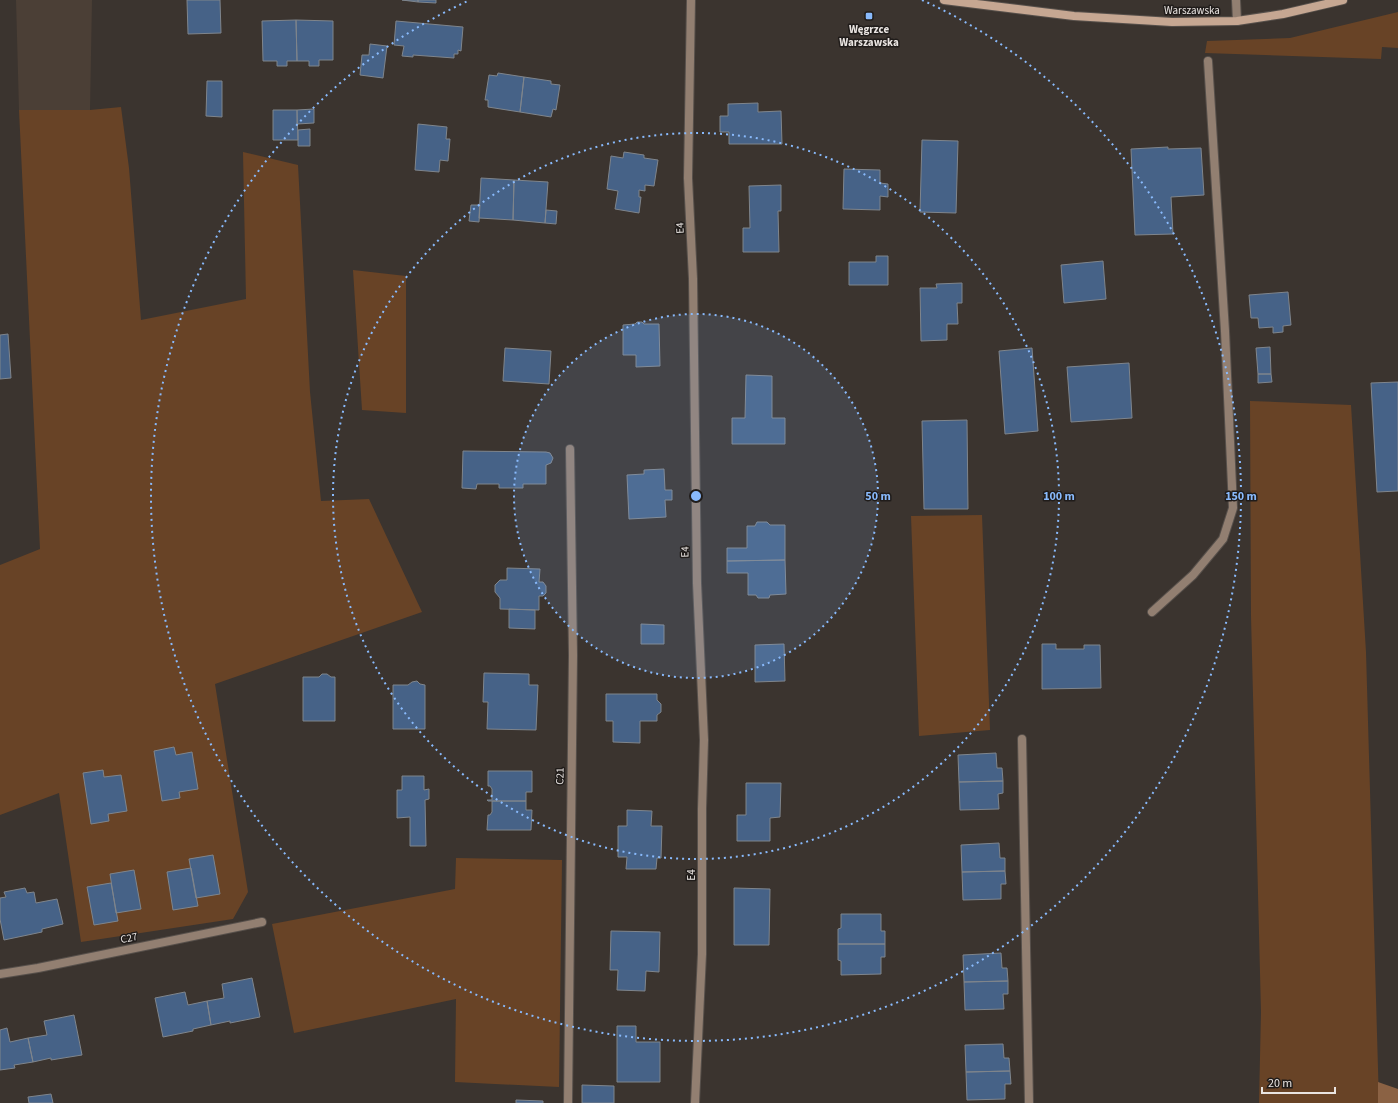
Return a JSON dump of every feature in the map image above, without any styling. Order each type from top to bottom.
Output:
[{"type":"main road","name":"Warszawska","points":[[944,0],[1074,16],[1172,22],[1237,21],[1283,14],[1343,0]]},
{"type":"street","name":"E4","points":[[691,0],[688,178],[693,279],[697,583],[704,740],[702,809],[702,954],[695,1103]]},
{"type":"street","points":[[1236,0],[1237,21]]},
{"type":"street","points":[[1152,612],[1193,575],[1223,539],[1233,508],[1224,323],[1208,62]]},
{"type":"street","name":"C21","points":[[568,1103],[572,655],[570,449]]},
{"type":"street","points":[[1022,739],[1029,1103]]},
{"type":"street","name":"C27","points":[[0,974],[38,968],[262,922]]},
{"type":"shaded area","points":[[16,0],[92,0],[90,110],[19,110]]},
{"type":"shaded area","points":[[1398,12],[1398,48],[1382,47],[1381,59],[1205,53],[1207,41],[1290,38]]},
{"type":"shaded area","points":[[121,107],[129,168],[141,320],[246,299],[243,152],[298,165],[310,392],[321,501],[369,499],[422,612],[215,684],[248,892],[233,919],[81,942],[59,793],[0,815],[0,565],[40,549],[19,110],[90,110]]},
{"type":"shaded area","points":[[353,270],[406,276],[406,413],[362,410]]},
{"type":"shaded area","points":[[1250,401],[1351,405],[1366,652],[1379,1103],[1259,1103],[1261,1012],[1251,616]]},
{"type":"shaded area","points":[[982,515],[990,730],[919,736],[911,516]]},
{"type":"shaded area","points":[[456,858],[562,860],[559,1087],[455,1082],[456,999],[294,1033],[272,924],[455,889]]},
{"type":"shaded area","points":[[1378,1082],[1398,1089],[1398,1103],[1378,1103]]},
{"type":"building","points":[[187,0],[220,0],[221,33],[188,34]]},
{"type":"building","points":[[402,0],[418,0],[418,2]]},
{"type":"building","points":[[418,0],[436,0],[436,3],[418,2]]},
{"type":"building","points":[[296,20],[333,21],[333,60],[319,60],[319,66],[309,66],[309,61],[297,61]]},
{"type":"building","points":[[296,20],[297,61],[287,61],[287,66],[277,66],[277,61],[263,61],[262,21]]},
{"type":"building","points":[[396,21],[463,27],[461,51],[458,50],[458,54],[454,54],[454,58],[413,55],[413,57],[402,56],[404,46],[394,45]]},
{"type":"building","points":[[370,44],[387,46],[383,78],[360,75],[362,55],[369,55]]},
{"type":"building","points":[[498,73],[524,77],[520,112],[488,107],[488,100],[485,100],[489,75],[497,76]]},
{"type":"building","points":[[524,77],[551,81],[551,84],[560,85],[556,110],[553,109],[551,117],[520,112]]},
{"type":"building","points":[[207,81],[222,81],[222,117],[206,116]]},
{"type":"building","points":[[758,103],[758,112],[781,111],[782,144],[729,144],[729,132],[720,132],[720,116],[728,116],[728,104]]},
{"type":"building","points":[[314,109],[314,123],[297,124],[297,110]]},
{"type":"building","points":[[273,110],[297,110],[298,140],[273,140]]},
{"type":"building","points":[[418,124],[447,127],[446,139],[450,139],[448,161],[440,160],[439,172],[415,170]]},
{"type":"building","points":[[310,129],[310,146],[298,146],[298,130]]},
{"type":"building","points":[[922,140],[958,141],[956,213],[920,212]]},
{"type":"building","points":[[1168,147],[1168,149],[1201,148],[1204,195],[1171,197],[1173,234],[1135,235],[1131,149]]},
{"type":"building","points":[[624,152],[644,155],[644,158],[658,160],[654,186],[645,185],[645,191],[639,190],[639,197],[641,197],[639,213],[615,209],[618,191],[607,189],[611,156],[623,158]]},
{"type":"building","points":[[844,169],[880,170],[880,183],[888,184],[888,197],[880,196],[880,210],[843,209]]},
{"type":"building","points":[[481,178],[514,180],[513,220],[479,218]]},
{"type":"building","points":[[514,180],[548,182],[545,223],[513,220]]},
{"type":"building","points":[[781,185],[781,211],[778,211],[779,252],[743,252],[743,228],[750,228],[749,186]]},
{"type":"building","points":[[471,205],[480,205],[479,222],[469,221]]},
{"type":"building","points":[[546,210],[557,211],[556,224],[545,223]]},
{"type":"building","points":[[876,256],[888,256],[888,285],[849,285],[849,262],[876,262]]},
{"type":"building","points":[[1103,261],[1106,299],[1064,303],[1061,265]]},
{"type":"building","points":[[962,283],[962,303],[957,303],[958,324],[947,324],[947,340],[921,341],[920,288],[937,288],[936,284]]},
{"type":"building","points":[[1288,292],[1291,325],[1283,326],[1283,332],[1273,333],[1273,327],[1259,328],[1258,318],[1251,318],[1249,295]]},
{"type":"building","points":[[637,322],[642,322],[644,324],[659,324],[660,366],[636,367],[636,355],[623,355],[623,325],[635,324]]},
{"type":"building","points":[[8,334],[11,378],[0,379],[0,335]]},
{"type":"building","points":[[1270,347],[1271,374],[1258,374],[1256,348]]},
{"type":"building","points":[[505,348],[551,351],[549,384],[503,381]]},
{"type":"building","points":[[1032,348],[1038,431],[1005,434],[999,351]]},
{"type":"building","points":[[1129,363],[1132,418],[1071,422],[1067,367]]},
{"type":"building","points":[[1258,374],[1271,374],[1272,382],[1258,383]]},
{"type":"building","points":[[746,375],[772,376],[772,418],[785,418],[785,444],[732,444],[732,418],[745,418]]},
{"type":"building","points":[[1398,382],[1398,491],[1377,492],[1371,383]]},
{"type":"building","points":[[967,420],[968,509],[924,509],[922,421]]},
{"type":"building","points":[[463,451],[546,452],[550,453],[553,458],[551,463],[546,465],[546,484],[523,484],[523,488],[499,488],[499,484],[477,484],[476,489],[462,488]]},
{"type":"building","points":[[664,469],[665,490],[672,490],[672,500],[665,500],[666,517],[629,519],[627,475],[644,474],[644,470]]},
{"type":"building","points":[[757,522],[767,522],[770,525],[785,525],[785,560],[727,561],[727,548],[747,548],[747,526],[755,526]]},
{"type":"building","points":[[785,560],[786,594],[770,595],[769,598],[758,598],[756,595],[748,595],[748,573],[727,573],[727,561]]},
{"type":"building","points":[[507,568],[540,569],[539,582],[543,582],[546,586],[546,593],[543,596],[539,596],[539,610],[500,609],[500,598],[495,592],[495,585],[500,580],[507,580]]},
{"type":"building","points":[[509,609],[535,610],[535,629],[509,628]]},
{"type":"building","points":[[641,624],[664,625],[664,644],[641,644]]},
{"type":"building","points":[[784,644],[785,681],[755,682],[755,645]]},
{"type":"building","points":[[1042,644],[1056,644],[1056,649],[1084,649],[1084,645],[1100,645],[1101,688],[1042,689]]},
{"type":"building","points":[[484,673],[529,674],[529,685],[538,685],[536,730],[487,729],[488,702],[483,702]]},
{"type":"building","points":[[322,674],[335,677],[335,721],[303,721],[303,677],[319,677]]},
{"type":"building","points":[[417,681],[420,684],[425,685],[425,729],[393,729],[393,685],[408,685]]},
{"type":"building","points":[[606,694],[657,694],[657,700],[661,704],[661,712],[657,715],[657,721],[640,721],[640,743],[613,742],[613,721],[606,721]]},
{"type":"building","points":[[174,747],[176,755],[192,752],[198,789],[179,792],[180,798],[162,801],[154,751]]},
{"type":"building","points":[[996,753],[997,768],[1002,768],[1003,781],[959,782],[958,755]]},
{"type":"building","points":[[103,770],[104,777],[121,775],[127,811],[108,814],[109,821],[91,824],[83,773]]},
{"type":"building","points":[[488,771],[532,771],[532,792],[526,792],[526,801],[488,801],[487,800],[492,800],[492,789],[488,786]]},
{"type":"building","points":[[402,776],[424,776],[424,790],[429,789],[429,799],[425,800],[426,846],[410,846],[410,817],[397,818],[397,790],[402,790]]},
{"type":"building","points":[[1003,781],[1003,793],[998,794],[999,809],[960,810],[959,782]]},
{"type":"building","points":[[746,783],[781,783],[780,817],[770,818],[770,841],[737,841],[737,815],[746,815]]},
{"type":"building","points":[[492,801],[526,801],[526,810],[532,810],[531,830],[487,830],[488,815],[492,812]]},
{"type":"building","points":[[627,810],[652,811],[651,826],[662,826],[661,858],[657,858],[656,869],[626,869],[627,857],[618,857],[618,826],[627,826]]},
{"type":"building","points":[[999,843],[1000,858],[1005,858],[1005,871],[962,872],[961,845]]},
{"type":"building","points":[[213,855],[220,894],[196,898],[189,859]]},
{"type":"building","points":[[191,868],[198,906],[173,910],[167,872]]},
{"type":"building","points":[[134,870],[141,909],[116,913],[110,874]]},
{"type":"building","points":[[1005,871],[1006,884],[1001,884],[1001,899],[963,900],[962,872]]},
{"type":"building","points":[[111,883],[118,921],[94,925],[87,887]]},
{"type":"building","points":[[25,888],[27,893],[34,892],[36,903],[57,899],[63,924],[42,929],[42,932],[4,940],[0,919],[0,898],[6,897],[4,892]]},
{"type":"building","points":[[734,888],[770,889],[769,945],[734,945]]},
{"type":"building","points":[[841,914],[881,914],[881,931],[885,931],[885,944],[838,944],[838,929],[841,928]]},
{"type":"building","points":[[611,931],[660,932],[659,972],[646,971],[645,991],[617,990],[618,970],[610,970]]},
{"type":"building","points":[[838,944],[885,944],[885,957],[881,957],[881,974],[841,975],[841,961],[838,960]]},
{"type":"building","points":[[1001,953],[1002,968],[1007,968],[1008,981],[964,982],[963,955]]},
{"type":"building","points":[[252,978],[260,1017],[211,1025],[207,1001],[224,998],[222,984]]},
{"type":"building","points":[[1008,981],[1008,994],[1003,994],[1004,1009],[965,1010],[964,982]]},
{"type":"building","points":[[185,992],[188,1005],[207,1001],[211,1025],[193,1029],[193,1031],[163,1037],[155,998]]},
{"type":"building","points":[[74,1015],[82,1055],[51,1060],[51,1058],[33,1062],[28,1038],[47,1035],[44,1021]]},
{"type":"building","points":[[617,1026],[636,1026],[636,1042],[660,1042],[660,1082],[617,1082]]},
{"type":"building","points":[[7,1028],[10,1042],[28,1038],[33,1062],[14,1065],[15,1068],[0,1070],[0,1030]]},
{"type":"building","points":[[1003,1044],[1004,1058],[1009,1058],[1010,1071],[966,1072],[965,1045]]},
{"type":"building","points":[[1010,1071],[1011,1084],[1005,1084],[1005,1099],[967,1100],[966,1072]]},
{"type":"building","points":[[582,1085],[614,1086],[614,1103],[582,1103]]},
{"type":"building","points":[[51,1094],[53,1103],[29,1103],[28,1097]]},
{"type":"building","points":[[516,1100],[543,1101],[543,1103],[516,1103]]},
{"type":"place","name":"Węgrzce Warszawska","points":[[869,16]]}]
